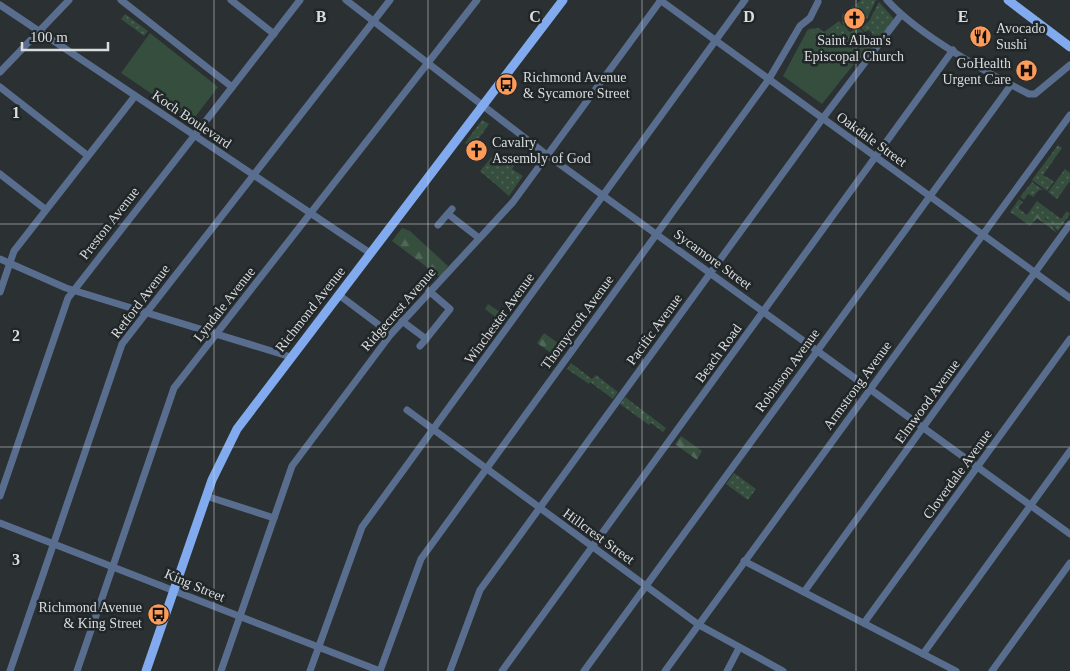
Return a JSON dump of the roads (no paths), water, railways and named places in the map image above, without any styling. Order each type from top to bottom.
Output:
[{"type":"main road","name":"Richmond Avenue","points":[[146,671],[206,496],[232,438],[291,356],[563,0]]},
{"type":"main road","points":[[1008,0],[1070,47]]},
{"type":"street","points":[[0,72],[70,0]]},
{"type":"street","points":[[121,0],[232,87]]},
{"type":"street","points":[[231,0],[274,34]]},
{"type":"street","name":"Preston Avenue","points":[[0,496],[68,298],[300,0]]},
{"type":"street","name":"Sycamore Street","points":[[346,0],[547,155],[1070,534]]},
{"type":"street","name":"Retford Avenue","points":[[10,671],[118,352],[124,341],[390,0]]},
{"type":"street","name":"Lyndale Avenue","points":[[77,671],[173,391],[478,0]]},
{"type":"street","name":"Oakdale Street","points":[[660,0],[1070,298]]},
{"type":"street","name":"Ridgecrest Avenue","points":[[221,671],[292,466],[391,334],[513,202],[660,0]]},
{"type":"street","name":"Winchester Avenue","points":[[310,671],[362,527],[745,0]]},
{"type":"street","points":[[888,0],[901,15],[953,50],[1029,94],[1034,94],[1070,66]]},
{"type":"street","name":"Thornycroft Avenue","points":[[380,671],[421,559],[769,79],[800,26],[810,18],[818,2]]},
{"type":"street","name":"Koch Boulevard","points":[[0,5],[370,252]]},
{"type":"street","name":"Pacific Avenue","points":[[450,671],[480,590],[710,272],[901,15]]},
{"type":"street","name":"Beach Road","points":[[502,671],[953,50]]},
{"type":"street","name":"Robinson Avenue","points":[[584,671],[1011,85]]},
{"type":"street","points":[[0,87],[87,155]]},
{"type":"street","points":[[0,292],[14,251],[87,155],[135,96]]},
{"type":"street","name":"Armstrong Avenue","points":[[665,671],[1070,115]]},
{"type":"street","points":[[0,174],[45,210]]},
{"type":"street","points":[[438,225],[450,212],[479,238]]},
{"type":"street","name":"Elmwood Avenue","points":[[804,592],[1070,224]]},
{"type":"street","points":[[0,258],[73,290],[291,356]]},
{"type":"street","points":[[420,346],[450,309],[429,291]]},
{"type":"street","points":[[339,294],[391,334]]},
{"type":"street","points":[[402,321],[426,339]]},
{"type":"street","name":"Cloverdale Avenue","points":[[864,623],[1070,339]]},
{"type":"street","name":"Hillcrest Street","points":[[407,410],[699,625],[783,671]]},
{"type":"street","points":[[923,654],[1070,451]]},
{"type":"street","points":[[206,496],[274,518]]},
{"type":"street","name":"King Street","points":[[0,523],[380,671]]},
{"type":"street","points":[[744,561],[956,671]]},
{"type":"street","points":[[992,671],[1070,563]]},
{"type":"street","points":[[727,671],[739,648]]},
{"type":"place","name":"Saint Alban's Episcopal Church","points":[[854,18]]},
{"type":"place","name":"Avocado Sushi","points":[[980,36]]},
{"type":"place","name":"GoHealth Urgent Care","points":[[1027,71]]},
{"type":"place","name":"Richmond Avenue & Sycamore Street","points":[[507,85]]},
{"type":"place","name":"Cavalry Assembly of God","points":[[476,150]]},
{"type":"place","name":"Richmond Avenue & King Street","points":[[158,615]]}]
